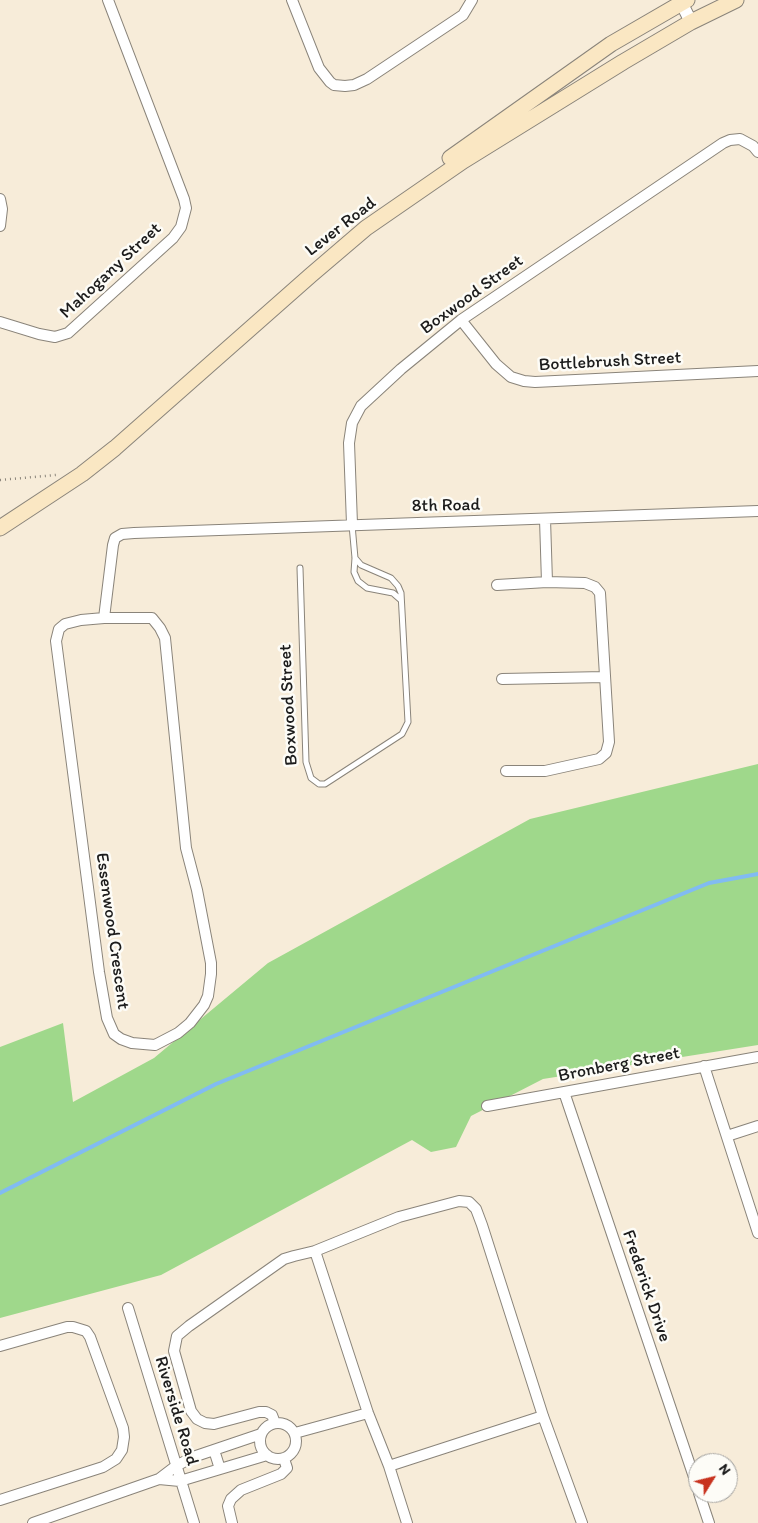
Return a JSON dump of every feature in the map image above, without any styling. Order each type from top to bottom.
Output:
[{"type":"main road","name":"Lever Road","points":[[0,528],[82,474],[115,448],[310,275],[366,228],[463,161],[691,22],[736,0]]},
{"type":"main road","name":"Lever Road","points":[[0,520],[72,474],[130,426],[305,270],[361,224],[526,103],[611,44],[683,1]]},
{"type":"street","name":"Mahogany Street","points":[[0,322],[55,337],[68,333],[173,238],[181,227],[186,208],[184,199],[108,0]]},
{"type":"street","points":[[292,0],[319,68],[334,85],[345,86],[354,85],[366,79],[463,15],[472,0]]},
{"type":"street","points":[[683,1],[691,22]]},
{"type":"street","name":"Boxwood Street","points":[[352,524],[350,428],[361,406],[401,369],[461,320],[723,143],[740,139],[753,146],[758,152]]},
{"type":"street","points":[[0,198],[2,209],[0,226]]},
{"type":"street","name":"Bottlebrush Street","points":[[461,320],[496,364],[511,377],[524,381],[758,371]]},
{"type":"street","name":"8th Road","points":[[104,618],[114,540],[122,534],[352,524],[758,511]]},
{"type":"street","points":[[545,519],[547,582]]},
{"type":"street","points":[[497,585],[547,582],[590,584],[600,594],[609,742],[604,756],[586,762],[545,771],[506,771]]},
{"type":"street","name":"Essenwood Crescent","points":[[104,618],[152,618],[165,638],[186,848],[211,962],[208,996],[204,1005],[190,1024],[178,1033],[155,1045],[132,1043],[121,1039],[114,1034],[107,1018],[99,972],[56,641],[59,629],[65,624],[81,620],[104,618]]},
{"type":"street","points":[[502,679],[605,677]]},
{"type":"street","name":"Bronberg Street","points":[[487,1106],[758,1057]]},
{"type":"street","points":[[704,1066],[758,1233]]},
{"type":"street","name":"Frederick Drive","points":[[564,1092],[688,1459]]},
{"type":"street","points":[[726,1136],[758,1126]]},
{"type":"street","points":[[275,1423],[272,1416],[266,1412],[259,1412],[214,1424],[205,1423],[197,1419],[191,1411],[174,1351],[177,1336],[280,1262],[294,1256],[315,1251],[399,1217],[459,1201],[469,1202],[476,1209],[482,1225],[543,1416],[582,1523]]},
{"type":"street","points":[[315,1251],[407,1523]]},
{"type":"street","name":"Riverside Road","points":[[128,1308],[194,1523]]},
{"type":"street","points":[[0,1346],[73,1326],[86,1331],[94,1346],[123,1428],[124,1437],[122,1450],[116,1459],[103,1467],[0,1500]]},
{"type":"street","points":[[295,1434],[368,1412]]},
{"type":"street","points":[[388,1466],[543,1416]]},
{"type":"street","points":[[275,1423],[286,1425],[295,1434],[296,1446],[294,1451],[278,1460],[267,1455],[260,1445],[261,1434],[265,1428],[275,1423]]},
{"type":"street","points":[[33,1523],[159,1479],[176,1466],[193,1457],[261,1434]]},
{"type":"street","points":[[214,1450],[220,1469]]},
{"type":"street","points":[[159,1479],[180,1481],[267,1455]]},
{"type":"street","points":[[232,1523],[228,1506],[230,1499],[241,1490],[281,1474],[287,1468],[284,1458]]},
{"type":"street","points":[[702,1503],[709,1523]]},
{"type":"lane","name":"Boxwood Street","points":[[352,524],[355,558],[354,572],[367,588],[394,593],[401,600]]},
{"type":"lane","name":"Boxwood Street","points":[[300,568],[306,762],[311,778],[320,784],[325,784],[402,734],[406,728],[408,718],[401,600],[398,586],[391,578],[361,565],[355,558]]},
{"type":"path","points":[[0,480],[72,474]]},
{"type":"green space","points":[[758,764],[758,1045],[543,1079],[471,1116],[456,1147],[431,1152],[412,1140],[161,1275],[0,1318],[0,1047],[63,1023],[73,1102],[154,1058],[268,963],[530,819]]},
{"type":"waterway","points":[[0,1193],[216,1084],[709,883],[758,874]]}]
